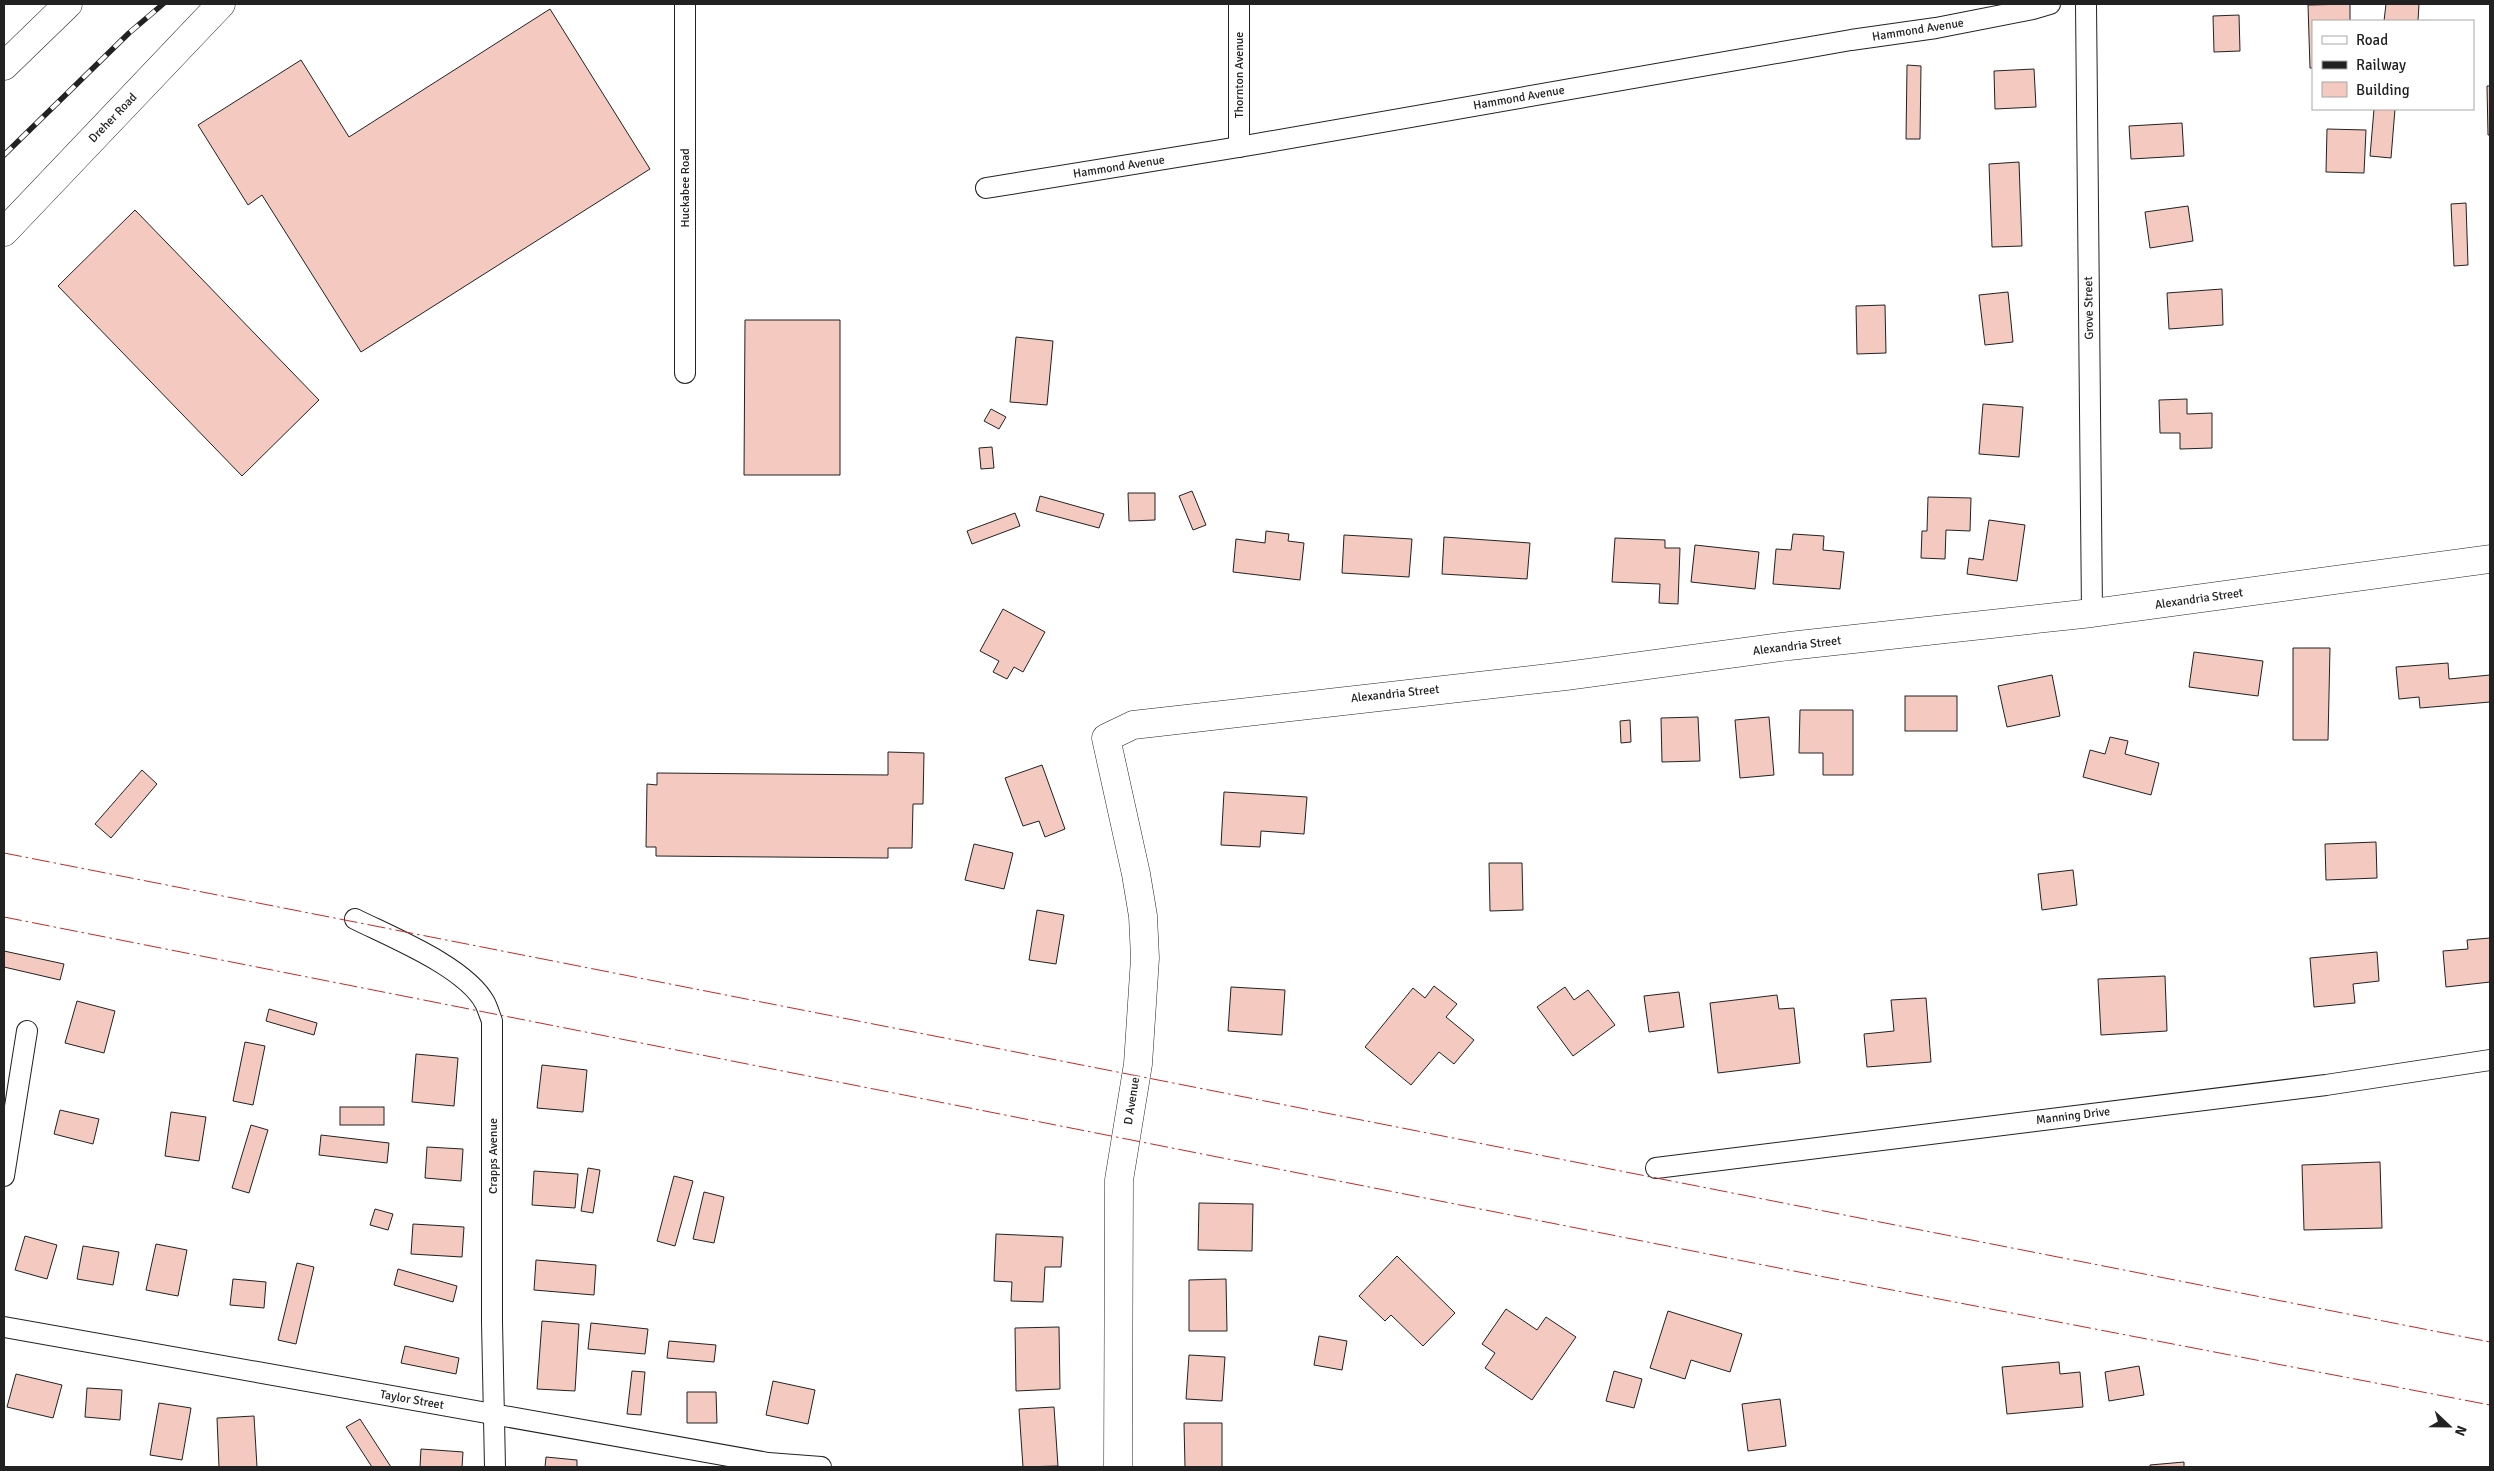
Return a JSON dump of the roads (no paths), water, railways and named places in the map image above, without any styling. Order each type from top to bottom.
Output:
[{"type":"street","points":[[4,66],[68,4]]},
{"type":"street","name":"Dreher Road","points":[[4,232],[221,4]]},
{"type":"street","name":"Huckabee Road","points":[[685,4],[685,373]]},
{"type":"street","name":"Thornton Avenue","points":[[1239,4],[1239,147]]},
{"type":"street","name":"Hammond Avenue","points":[[986,188],[1239,147],[1851,40],[1936,28],[2034,9],[2050,4]]},
{"type":"street","name":"Grove Street","points":[[2086,4],[2092,613]]},
{"type":"street","name":"Alexandria Street","points":[[1106,738],[1133,725],[1566,676],[1789,646],[2092,613],[2490,559]]},
{"type":"street","name":"D Avenue","points":[[1106,738],[1136,874],[1143,916],[1145,958],[1144,1001],[1138,1064],[1119,1180],[1118,1467]]},
{"type":"street","name":"Crapps Avenue","points":[[355,919],[438,961],[456,973],[471,986],[484,1002],[492,1021],[492,1322],[496,1467]]},
{"type":"street","points":[[4,1176],[27,1031]]},
{"type":"street","name":"Manning Drive","points":[[1656,1168],[2326,1085],[2490,1060]]},
{"type":"street","name":"Taylor Street","points":[[4,1327],[768,1463],[813,1467]]},
{"type":"railway","points":[[4,155],[129,33],[163,4]]}]
